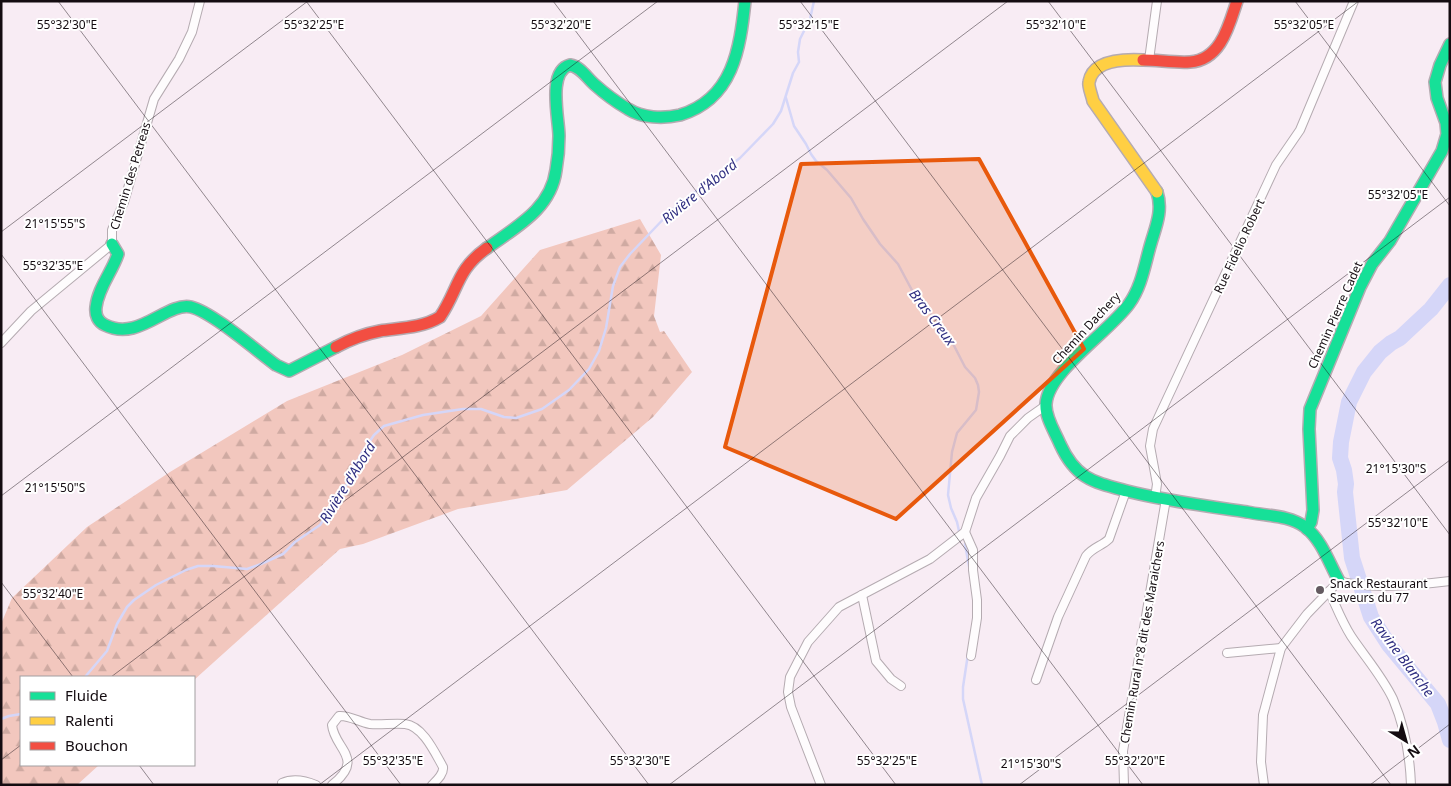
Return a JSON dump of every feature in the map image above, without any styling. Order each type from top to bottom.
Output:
[{"type":"street","name":"Chemin des Petreas","points":[[1,343],[31,311],[112,244],[112,230],[124,202],[154,98],[179,59],[192,32],[200,1]]},
{"type":"street","points":[[112,244],[118,254],[98,298],[96,310],[97,319],[103,326],[112,328],[133,327],[151,322],[171,310],[184,307],[195,308],[206,313],[276,365],[289,371],[332,349],[370,333],[429,323],[440,317],[462,272],[472,261],[519,227],[537,211],[553,188],[559,137],[556,87],[558,74],[562,69],[567,66],[574,66],[584,72],[596,85],[632,111],[646,116],[666,117],[685,114],[700,108],[713,98],[723,86],[736,60],[745,1]]},
{"type":"street","points":[[1149,60],[1157,1]]},
{"type":"street","name":"Chemin Dachery","points":[[1046,406],[1047,396],[1068,366],[1121,314],[1130,302],[1138,288],[1160,214],[1160,200],[1156,188],[1093,101],[1088,86],[1090,74],[1102,64],[1116,61],[1190,62],[1207,57],[1221,42],[1237,1]]},
{"type":"street","name":"Rue Fidelio Robert","points":[[1161,498],[1150,446],[1153,429],[1276,165],[1300,130],[1354,1]]},
{"type":"street","name":"Chemin Pierre Cadet","points":[[1307,529],[1312,522],[1314,510],[1309,429],[1310,409],[1360,287],[1372,264],[1390,241],[1438,160],[1447,136],[1447,127],[1436,98],[1434,86],[1436,76],[1450,44]]},
{"type":"street","points":[[1438,160],[1450,154]]},
{"type":"street","points":[[821,785],[791,706],[788,692],[790,677],[808,642],[839,607],[930,559],[965,532],[976,498],[1010,436],[1028,418],[1046,406],[1064,452],[1073,468],[1084,476],[1126,491],[1272,516],[1296,522],[1316,537],[1342,582]]},
{"type":"street","points":[[1036,680],[1058,617],[1086,556],[1109,539],[1126,491]]},
{"type":"street","name":"Chemin Rural n°8 dit des Maraichers","points":[[1124,785],[1123,751],[1161,498]]},
{"type":"street","points":[[965,532],[973,550],[973,570],[977,600],[977,618],[971,656]]},
{"type":"street","points":[[1264,785],[1261,762],[1263,714],[1281,648],[1308,614],[1330,591],[1342,582],[1375,585],[1420,585],[1450,581]]},
{"type":"street","points":[[1330,591],[1350,635],[1382,679],[1393,700],[1404,736],[1411,785]]},
{"type":"street","points":[[862,595],[876,661],[901,686]]},
{"type":"street","points":[[1227,652],[1281,648]]},
{"type":"street","points":[[334,784],[344,772],[348,761],[347,753],[333,734],[332,725],[339,716],[344,716],[358,722],[370,724],[408,724],[415,728],[424,736],[443,767],[444,771],[432,785]]},
{"type":"street","points":[[1118,785],[1122,767]]},
{"type":"street","points":[[282,783],[290,780],[307,781],[316,785]]},
{"type":"highlighted area","points":[[979,159],[1084,349],[896,519],[725,447],[801,164]]},
{"type":"green space","points":[[640,219],[661,255],[654,316],[660,332],[664,331],[692,372],[653,417],[567,490],[458,509],[363,544],[340,549],[195,679],[195,676],[20,676],[20,766],[98,766],[77,785],[1,785],[1,624],[12,598],[87,527],[170,472],[287,401],[402,355],[481,316],[540,250]]},
{"type":"waterway","name":"Rivière d'Abord","points":[[86,676],[107,651],[117,624],[127,607],[156,585],[198,566],[247,569],[261,564],[283,554],[295,542],[320,525],[343,492],[361,454],[374,435],[384,426],[423,415],[463,409],[481,409],[504,417],[516,418],[542,409],[569,390],[589,369],[599,351],[606,328],[613,286],[620,267],[673,209],[740,158],[773,124],[781,111],[793,73],[799,62],[800,39],[810,19],[814,1]]},
{"type":"waterway","name":"Bras Creux","points":[[786,98],[794,126],[811,154],[851,198],[880,244],[898,264],[914,294],[948,334],[965,367],[975,378],[978,385],[979,392],[976,410],[957,433],[952,452],[948,495],[959,531]]},
{"type":"waterway","name":"Ravine Blanche","points":[[1450,285],[1431,309],[1400,338],[1380,352],[1364,372],[1349,402],[1341,442],[1340,458],[1346,484],[1345,492],[1352,558],[1371,617],[1389,645],[1438,704],[1450,740]]},
{"type":"waterway","name":"Bras Creux","points":[[965,544],[970,572]]},
{"type":"waterway","name":"Bras Creux","points":[[968,654],[963,699],[982,785]]},
{"type":"waterway","name":"Rivière d'Abord","points":[[1,719],[20,714]]},
{"type":"traffic: fast","points":[[487,248],[530,216],[540,206],[553,184],[559,144],[556,86],[563,69],[570,65],[577,68],[606,94],[634,112],[653,117],[680,115],[698,107],[712,97],[723,85],[736,54],[745,1]]},
{"type":"traffic: fast","points":[[1307,529],[1311,522],[1313,510],[1309,429],[1310,409],[1360,287],[1372,264],[1390,241],[1442,151],[1447,134],[1446,123],[1437,98],[1435,82],[1440,65],[1450,44]]},
{"type":"traffic: fast","points":[[1157,192],[1159,199],[1158,218],[1137,290],[1120,315],[1068,365],[1049,391],[1046,409],[1053,429],[1072,465],[1079,472],[1104,485],[1157,498],[1277,516],[1299,523],[1316,538],[1339,581]]},
{"type":"traffic: fast","points":[[112,244],[118,254],[99,293],[96,307],[98,318],[105,325],[117,329],[129,329],[172,310],[191,307],[210,316],[276,365],[289,371],[336,347]]},
{"type":"traffic: slow","points":[[1143,60],[1119,60],[1103,65],[1092,74],[1089,86],[1093,101],[1157,192]]},
{"type":"traffic: jam","points":[[1143,60],[1190,62],[1201,60],[1209,55],[1222,40],[1237,1]]},
{"type":"traffic: jam","points":[[336,347],[368,334],[418,325],[440,317],[469,264],[487,248]]},
{"type":"place","name":"Snack Restaurant Saveurs du 77","points":[[1320,590]]}]
